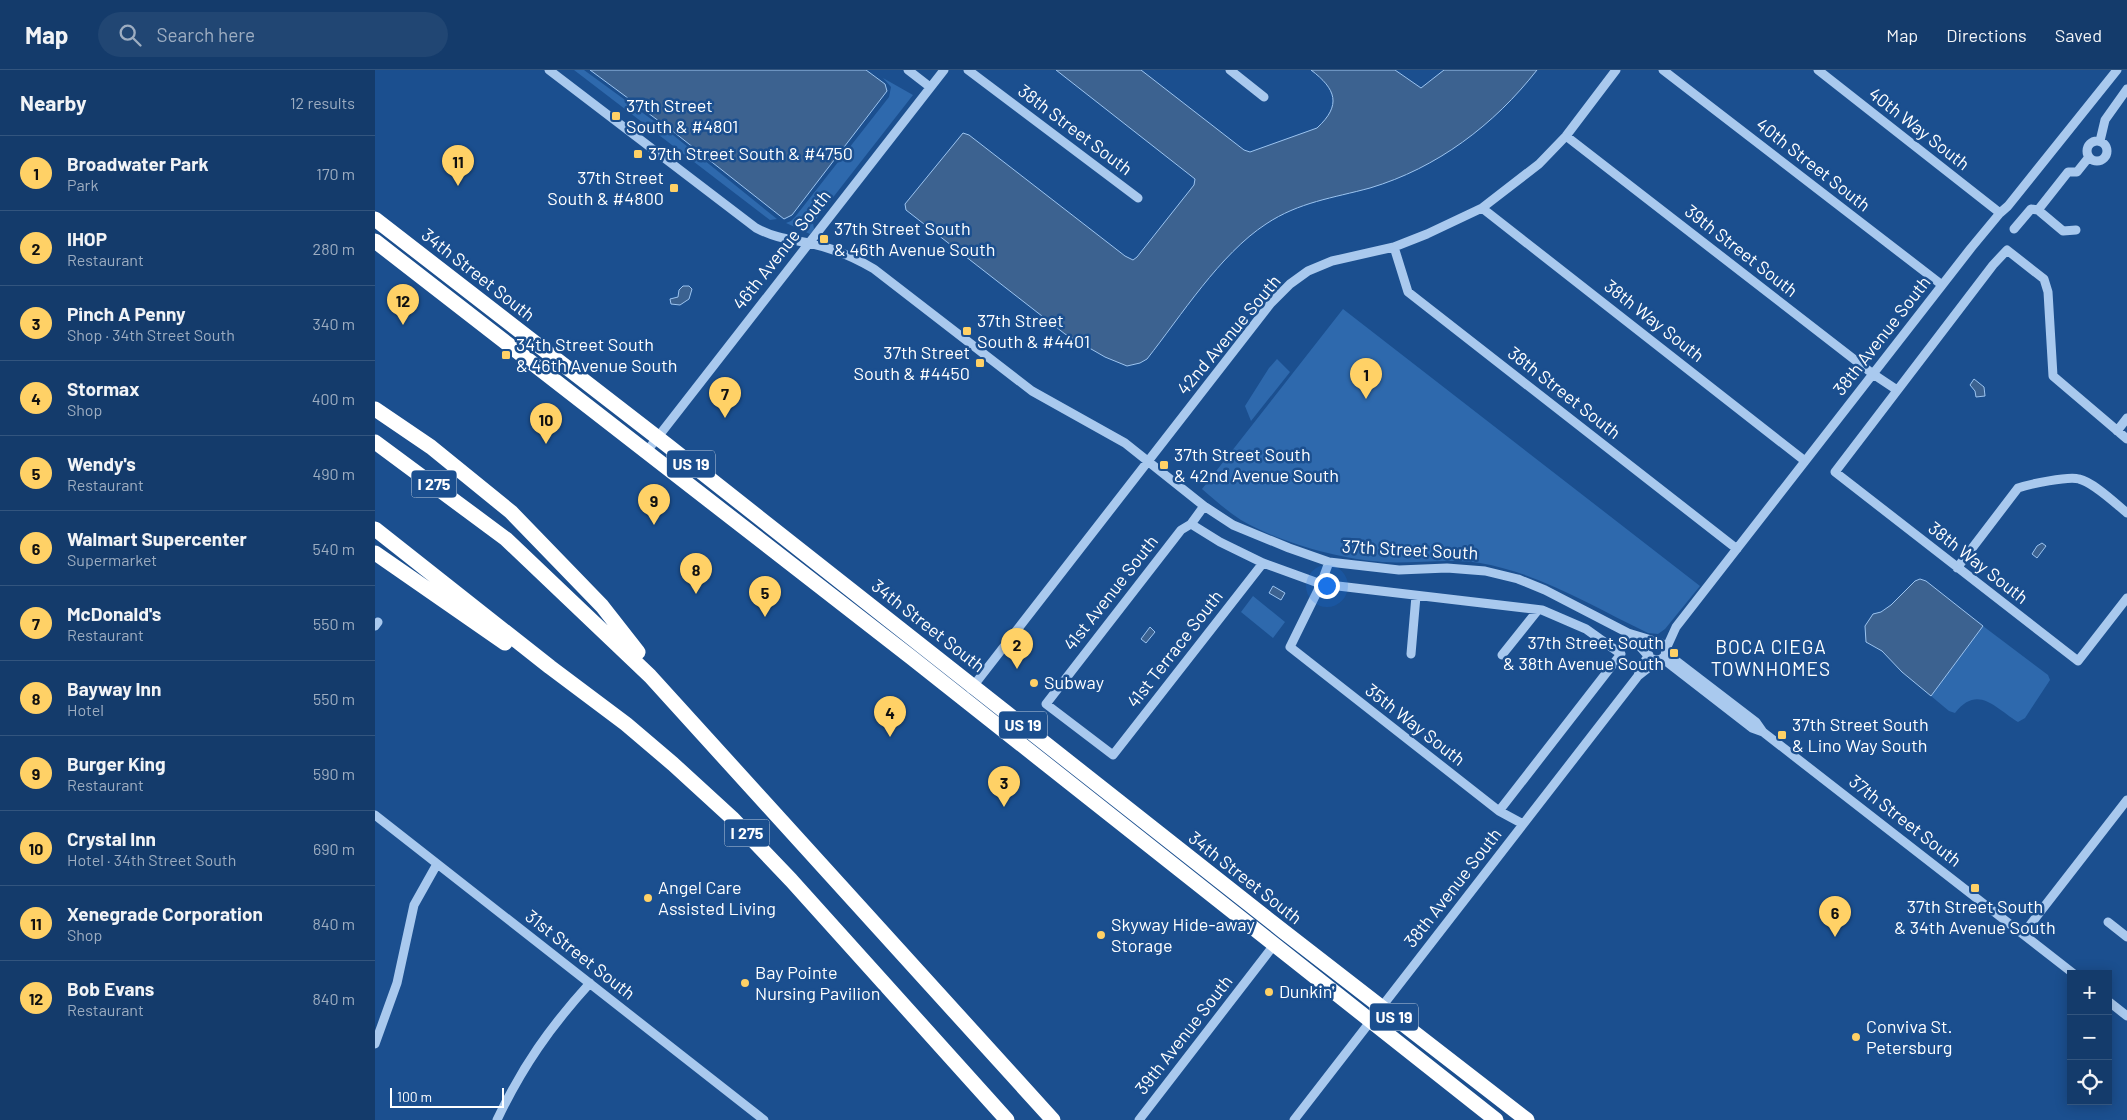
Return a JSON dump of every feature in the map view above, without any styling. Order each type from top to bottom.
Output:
[{"type":"highway","name":"34th Street South","points":[[377,231],[569,369],[973,685],[1241,898],[1527,1120]]},
{"type":"highway","name":"34th Street South","points":[[377,231],[546,372],[1496,1120]]},
{"type":"highway","points":[[375,398],[401,418],[431,447]]},
{"type":"highway","points":[[375,409],[431,447],[524,524],[602,606],[685,713]]},
{"type":"highway","name":"I 275","points":[[375,442],[506,539],[608,634],[685,713],[1053,1120]]},
{"type":"highway","name":"I 275","points":[[375,529],[433,574],[443,591],[551,667],[626,724],[732,818],[797,887],[1007,1120]]},
{"type":"highway","points":[[773,550],[789,554],[804,564],[813,560]]},
{"type":"highway","points":[[375,553],[420,584],[443,591]]},
{"type":"highway","points":[[804,574],[811,571],[823,578],[841,582]]},
{"type":"highway","points":[[1132,834],[1153,838],[1182,860],[1194,861]]},
{"type":"highway","points":[[1185,875],[1200,876],[1221,892],[1241,898]]},
{"type":"highway","points":[[1438,1075],[1458,1080],[1513,1120]]},
{"type":"street","name":"37th Street South","points":[[549,70],[745,222],[771,236],[809,243],[858,260],[874,269],[1032,391],[1125,443],[1204,506],[1233,525],[1329,562],[1399,570],[1447,568],[1485,571],[1518,579],[1545,590],[1628,633],[1657,642]]},
{"type":"street","points":[[908,70],[930,87]]},
{"type":"street","name":"46th Avenue South","points":[[647,452],[944,70]]},
{"type":"street","name":"38th Street South","points":[[968,70],[1138,198]]},
{"type":"street","points":[[1230,70],[1264,97]]},
{"type":"street","name":"42nd Avenue South","points":[[963,699],[1271,303],[1290,284],[1308,271],[1332,261],[1394,247],[1482,208],[1539,164],[1566,136],[1616,70]]},
{"type":"street","name":"40th Street South","points":[[1663,70],[1942,285]]},
{"type":"street","name":"40th Way South","points":[[1818,70],[1999,213]]},
{"type":"street","name":"38th Avenue South","points":[[1294,1120],[1638,676],[1663,655],[1676,627],[1942,285],[2117,70]]},
{"type":"street","points":[[2100,141],[2105,120],[2127,89]]},
{"type":"street","name":"39th Street South","points":[[1566,136],[1873,374],[1897,390]]},
{"type":"street","points":[[2093,141],[2100,141],[2106,145],[2107,155],[2098,161],[2089,157],[2087,151],[2093,141]]},
{"type":"street","points":[[2038,210],[2068,172],[2077,172],[2089,157]]},
{"type":"street","name":"38th Way South","points":[[1482,208],[1805,461]]},
{"type":"street","points":[[2014,229],[2031,209],[2038,210],[2063,231],[2076,230]]},
{"type":"street","name":"38th Street South","points":[[1394,247],[1408,292],[1737,549]]},
{"type":"street","points":[[1897,390],[1993,265],[2007,250],[2044,279],[2048,292],[2053,376],[2127,439]]},
{"type":"street","points":[[546,372],[569,369]]},
{"type":"street","name":"38th Way South","points":[[1897,390],[1835,472],[2078,661],[2127,598]]},
{"type":"street","points":[[2117,431],[2127,418]]},
{"type":"street","points":[[1957,568],[2018,488],[2030,484],[2078,478],[2127,513]]},
{"type":"street","name":"41st Avenue South","points":[[1113,755],[1046,704],[1181,530],[1191,524],[1204,506]]},
{"type":"street","points":[[1191,524],[1220,542],[1263,563],[1321,584],[1538,610],[1586,629],[1621,654],[1499,811]]},
{"type":"street","points":[[1321,584],[1329,562]]},
{"type":"street","name":"41st Terrace South","points":[[1113,755],[1263,563]]},
{"type":"street","name":"35th Way South","points":[[1321,584],[1290,647],[1499,811],[1523,824]]},
{"type":"street","points":[[1411,654],[1416,596]]},
{"type":"street","points":[[1502,655],[1538,610]]},
{"type":"street","name":"38th Avenue South","points":[[1657,642],[1676,627]]},
{"type":"street","name":"37th Street South","points":[[1628,633],[1648,654]]},
{"type":"street","points":[[1657,642],[1664,644],[1663,655],[1651,659],[1648,654],[1650,645],[1657,642]]},
{"type":"street","name":"38th Avenue South","points":[[1638,676],[1648,654]]},
{"type":"street","name":"37th Street South","points":[[1663,655],[1756,722],[1763,732],[2068,970]]},
{"type":"street","points":[[2023,934],[2127,800]]},
{"type":"street","name":"31st Street South","points":[[375,815],[764,1120]]},
{"type":"street","points":[[375,1044],[397,983],[414,905],[437,864]]},
{"type":"street","points":[[2108,922],[2127,937]]},
{"type":"street","name":"39th Avenue South","points":[[1139,1120],[1274,945]]},
{"type":"street","points":[[497,1120],[509,1094],[546,1034],[589,983]]},
{"type":"street","points":[[2112,1004],[2127,1016]]},
{"type":"shaded area","points":[[574,70],[584,70],[673,135],[777,219],[770,220]]},
{"type":"shaded area","points":[[590,70],[866,70],[885,84],[887,91],[792,215],[784,219],[675,133]]},
{"type":"shaded area","points":[[1056,70],[1141,70],[1244,150],[1250,152],[1317,128],[1325,120],[1333,105],[1333,98],[1326,84],[1311,70],[1395,70],[1421,88],[1444,70],[1537,70],[1502,109],[1463,142],[1441,156],[1395,179],[1291,210],[1266,224],[1249,237],[1217,269],[1187,305],[1147,359],[1127,366],[1105,357],[1065,334],[906,210],[905,204],[963,133],[969,135],[1125,256],[1133,260],[1137,257],[1194,185],[1195,179]]},
{"type":"shaded area","points":[[883,78],[913,95],[813,223],[814,229],[810,234],[786,223],[795,217],[889,97],[891,87]]},
{"type":"shaded area","points":[[683,286],[689,286],[692,289],[689,299],[680,305],[671,304],[670,299],[678,297],[679,290]]},
{"type":"shaded area","points":[[1343,309],[1700,586],[1665,629],[1658,634],[1648,633],[1566,592],[1524,574],[1502,568],[1468,562],[1382,562],[1347,557],[1309,548],[1256,528],[1241,520],[1202,489]]},
{"type":"shaded area","points":[[1277,359],[1290,372],[1251,421],[1245,406],[1269,368]]},
{"type":"shaded area","points":[[1974,379],[1984,387],[1985,396],[1976,397],[1975,391],[1970,385]]},
{"type":"shaded area","points":[[2042,543],[2046,546],[2037,558],[2032,554],[2037,546]]},
{"type":"shaded area","points":[[1920,579],[1926,581],[1983,626],[1931,696],[1902,672],[1882,651],[1866,642],[1865,626],[1873,614],[1881,612],[1891,605],[1915,581]]},
{"type":"shaded area","points":[[1273,586],[1285,593],[1281,600],[1269,593]]},
{"type":"shaded area","points":[[1253,596],[1285,622],[1273,638],[1241,612]]},
{"type":"shaded area","points":[[1983,626],[2048,675],[2050,680],[2025,718],[2018,722],[1987,701],[1971,700],[1963,704],[1955,713],[1949,711],[1931,696]]},
{"type":"shaded area","points":[[1150,627],[1155,632],[1146,643],[1141,639]]},
{"type":"place","name":"37th Street South & #4801","points":[[616,116]]},
{"type":"place","name":"37th Street South & #4750","points":[[638,154]]},
{"type":"place","name":"Xenegrade Corporation","points":[[458,186]]},
{"type":"place","name":"37th Street South & #4800","points":[[674,188]]},
{"type":"place","name":"37th Street South & 46th Avenue South","points":[[824,239]]},
{"type":"place","name":"Bob Evans","points":[[403,325]]},
{"type":"place","name":"37th Street South & #4401","points":[[967,331]]},
{"type":"place","name":"34th Street South & 46th Avenue South","points":[[506,355]]},
{"type":"place","name":"37th Street South & #4450","points":[[980,363]]},
{"type":"place","name":"Broadwater Park","points":[[1366,399]]},
{"type":"place","name":"McDonald's","points":[[725,418]]},
{"type":"place","name":"Crystal Inn","points":[[546,444]]},
{"type":"place","name":"37th Street South & 42nd Avenue South","points":[[1164,465]]},
{"type":"place","name":"Burger King","points":[[654,525]]},
{"type":"place","name":"Bayway Inn","points":[[696,594]]},
{"type":"place","name":"Wendy's","points":[[765,617]]},
{"type":"place","name":"37th Street South & 38th Avenue South","points":[[1674,653]]},
{"type":"place","name":"IHOP","points":[[1017,669]]},
{"type":"place","name":"Subway","points":[[1034,683]]},
{"type":"place","name":"37th Street South & Lino Way South","points":[[1782,735]]},
{"type":"place","name":"Stormax","points":[[890,737]]},
{"type":"place","name":"Pinch A Penny","points":[[1004,807]]},
{"type":"place","name":"37th Street South & 34th Avenue South","points":[[1975,888]]},
{"type":"place","name":"Angel Care Assisted Living","points":[[648,898]]},
{"type":"place","name":"Skyway Hide-away Storage","points":[[1101,935]]},
{"type":"place","name":"Walmart Supercenter","points":[[1835,937]]},
{"type":"place","name":"Bay Pointe Nursing Pavilion","points":[[745,983]]},
{"type":"place","name":"Dunkin'","points":[[1269,992]]},
{"type":"place","name":"Conviva St. Petersburg","points":[[1856,1037]]},
{"type":"district","name":"BOCA CIEGA TOWNHOMES","points":[[1771,658]]}]
